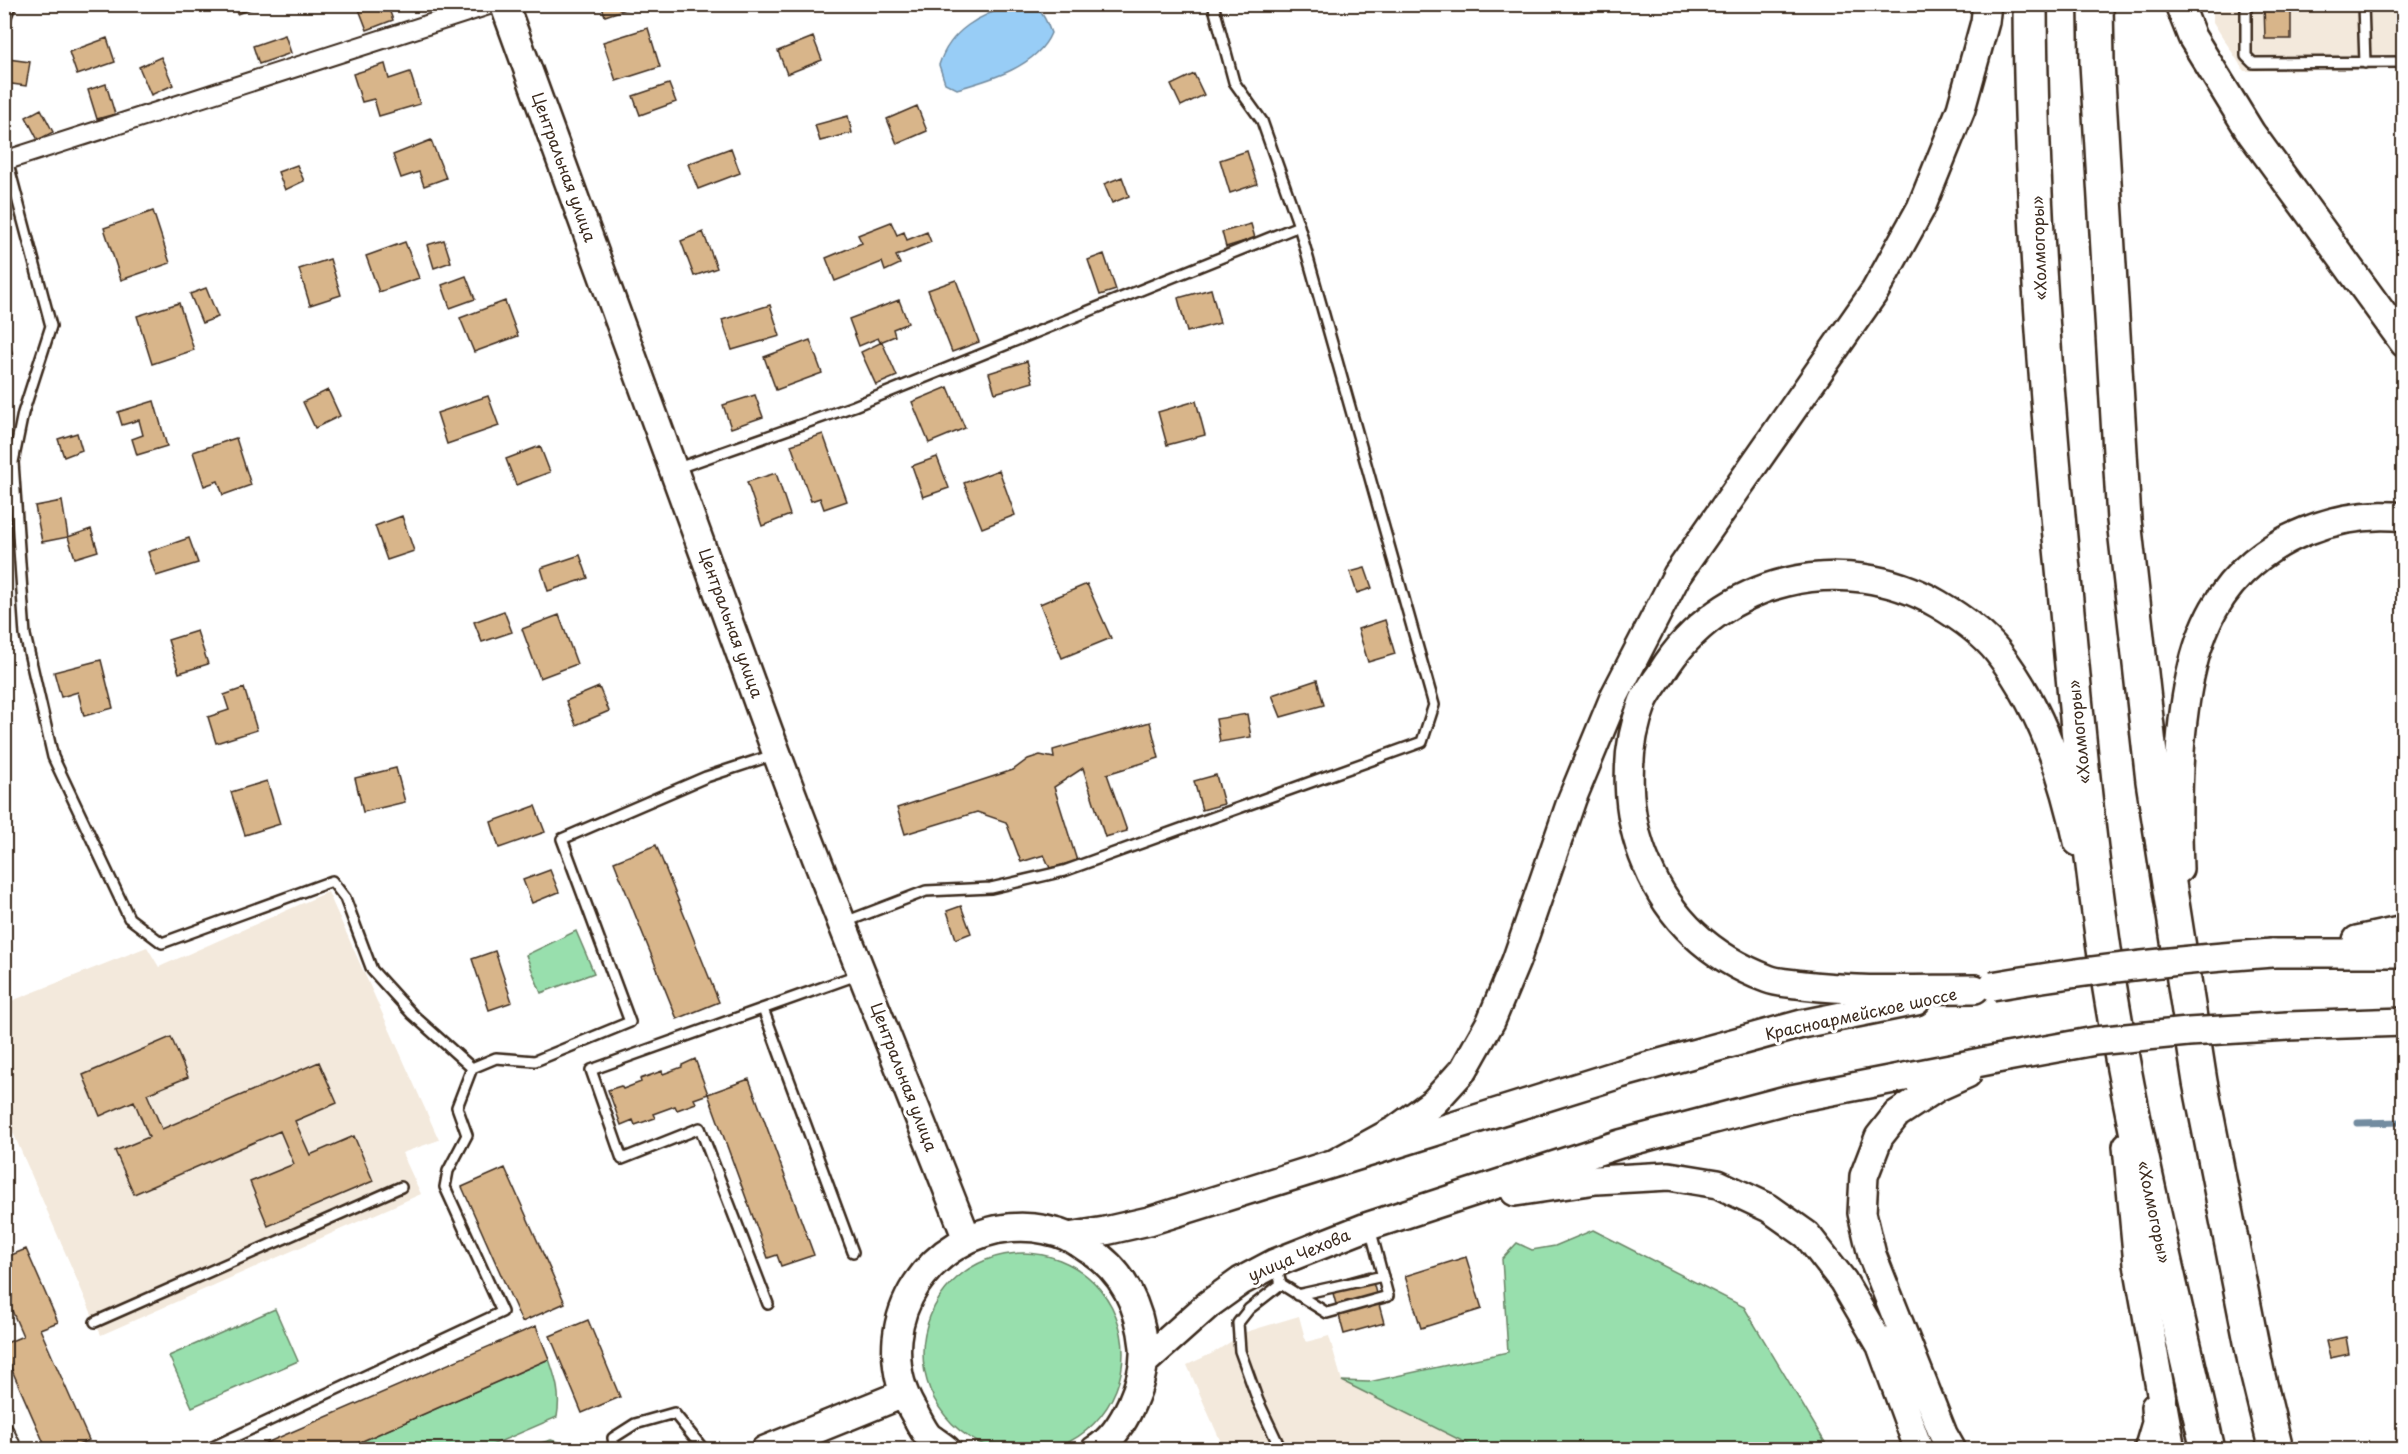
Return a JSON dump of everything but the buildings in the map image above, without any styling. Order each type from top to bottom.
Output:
[{"type":"highway","name":"«Холмогоры»","points":[[2030,4],[2041,304],[2052,454],[2078,736],[2112,997],[2150,1197],[2208,1449]]},
{"type":"highway","points":[[2096,4],[2097,63],[2124,520],[2153,781],[2200,1082],[2253,1349],[2276,1449]]},
{"type":"main road","name":"Центральная улица","points":[[504,4],[778,753],[842,923],[967,1239]]},
{"type":"main road","points":[[1068,1237],[1105,1232],[1149,1221],[1335,1163],[1397,1129],[1434,1102],[1464,1069],[1491,1021],[1516,961],[1572,799],[1615,695],[1677,575],[1875,291],[1915,218],[1961,109],[1985,22],[1987,4]]},
{"type":"main road","points":[[2179,4],[2192,37],[2251,133],[2403,343]]},
{"type":"main road","points":[[2184,984],[2178,836],[2182,726],[2193,662],[2214,609],[2243,569],[2284,540],[2332,521],[2386,515],[2403,517]]},
{"type":"main road","points":[[1984,988],[1840,990],[1771,981],[1728,961],[1703,943],[1669,907],[1653,879],[1636,840],[1630,801],[1631,753],[1644,701],[1674,653],[1711,616],[1762,589],[1815,576],[1874,578],[1918,593],[1963,619],[1997,651],[2027,697],[2053,751],[2074,821],[2112,997],[2138,1264],[2171,1449]]},
{"type":"main road","name":"Красноармейское шоссе","points":[[1335,1163],[1620,1074],[1791,1028],[1984,988],[2087,970],[2282,953],[2401,947]]},
{"type":"main road","points":[[1443,1202],[1620,1144],[1775,1103],[2007,1057],[2095,1041],[2188,1032],[2403,1022]]},
{"type":"main road","points":[[1952,1449],[1943,1434],[1872,1255],[1862,1213],[1864,1176],[1879,1137],[1897,1114],[1938,1087],[2007,1057]]},
{"type":"main road","points":[[1443,1202],[1596,1180],[1669,1176],[1718,1184],[1769,1208],[1807,1235],[1843,1281],[1881,1346],[1919,1449]]},
{"type":"main road","name":"улица Чехова","points":[[1145,1361],[1209,1304],[1241,1281],[1278,1273],[1369,1226],[1443,1202]]},
{"type":"main road","points":[[947,1449],[927,1435],[903,1394],[896,1358],[899,1321],[913,1287],[936,1259],[967,1239],[1000,1228],[1035,1228],[1068,1237],[1102,1257],[1127,1287],[1142,1323],[1145,1361],[1131,1408],[1102,1445],[1095,1449]]},
{"type":"main road","points":[[2148,1449],[2156,1423],[2154,1361]]},
{"type":"main road","points":[[765,1449],[903,1394]]},
{"type":"street","points":[[6,160],[492,4]]},
{"type":"street","points":[[4,1432],[13,1449]]},
{"type":"lane","points":[[4,21],[11,4]]},
{"type":"lane","points":[[842,923],[926,891],[990,888],[1064,871],[1422,742],[1434,705],[1299,226],[1262,121],[1234,82],[1213,4]]},
{"type":"lane","points":[[2246,4],[2246,56],[2253,63],[2403,62]]},
{"type":"lane","points":[[2363,4],[2365,63]]},
{"type":"lane","points":[[6,160],[51,326],[22,413],[13,462],[25,635],[53,757],[129,918],[162,943],[332,881],[345,898],[372,970],[412,1014],[472,1068]]},
{"type":"lane","points":[[675,470],[854,406],[1299,226]]},
{"type":"lane","points":[[206,1449],[502,1311],[445,1187],[448,1171],[466,1135],[457,1107],[472,1068],[496,1058],[535,1061],[630,1022],[562,839],[706,777],[778,753]]},
{"type":"lane","points":[[768,1304],[700,1128],[622,1159],[591,1070],[862,973]]},
{"type":"lane","points":[[763,1009],[853,1252]]},
{"type":"lane","points":[[95,1323],[401,1187]]},
{"type":"lane","points":[[1281,1449],[1258,1401],[1240,1351],[1238,1323],[1278,1273],[1297,1296],[1327,1312],[1388,1296],[1369,1226]]},
{"type":"lane","points":[[1297,1296],[1383,1276]]},
{"type":"lane","points":[[615,1449],[613,1438],[635,1424],[674,1413],[704,1449]]},
{"type":"shaded area","points":[[2213,5],[2403,5],[2403,69],[2244,71],[2213,22]]},
{"type":"shaded area","points":[[328,892],[439,1140],[402,1153],[421,1194],[101,1335],[5,1114],[4,1004],[147,947],[159,967]]},
{"type":"shaded area","points":[[1299,1316],[1306,1342],[1329,1336],[1342,1381],[1478,1449],[1224,1449],[1187,1365],[1213,1353],[1246,1332]]},
{"type":"green space","points":[[576,931],[594,973],[541,993],[526,955]]},
{"type":"green space","points":[[1593,1230],[1744,1307],[1829,1449],[1478,1449],[1342,1381],[1369,1382],[1508,1352],[1502,1259],[1517,1243],[1532,1250],[1555,1246]]},
{"type":"green space","points":[[1013,1253],[1033,1253],[1052,1257],[1070,1265],[1094,1282],[1106,1297],[1119,1324],[1123,1353],[1119,1382],[1106,1409],[1094,1424],[1079,1436],[1052,1449],[1033,1453],[1013,1453],[994,1449],[976,1441],[952,1424],[940,1409],[927,1382],[923,1363],[923,1343],[927,1324],[935,1306],[952,1282],[967,1270],[994,1257]]},
{"type":"green space","points":[[275,1309],[298,1361],[192,1407],[169,1356]]},
{"type":"green space","points":[[549,1359],[557,1387],[557,1417],[483,1449],[342,1450]]},
{"type":"green space","points":[[551,1440],[581,1449],[520,1449]]},
{"type":"water","points":[[1015,5],[1030,6],[1042,14],[1051,33],[1044,45],[1024,63],[997,76],[957,89],[945,83],[939,65],[944,53],[959,33],[968,25],[990,13]]},
{"type":"waterway","points":[[2358,1123],[2404,1122]]}]
